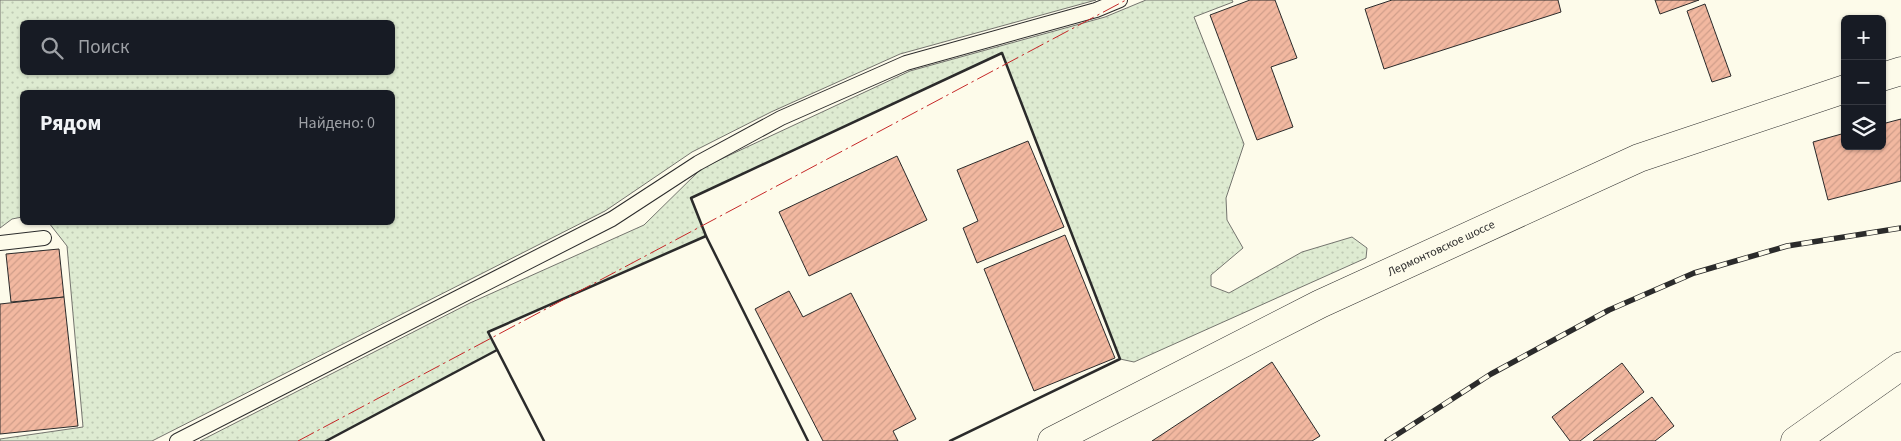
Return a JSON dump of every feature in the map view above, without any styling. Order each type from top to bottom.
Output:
[{"type":"street","points":[[1886,76],[1901,71]]},
{"type":"street","name":"Лермонтовское шоссе","points":[[1052,441],[1320,304],[1630,162],[1841,91]]},
{"type":"street","points":[[1796,441],[1901,366]]},
{"type":"lane","points":[[177,441],[612,219],[698,163],[781,118],[906,63],[1096,10],[1120,0]]},
{"type":"lane","points":[[0,243],[44,238]]},
{"type":"green space","points":[[0,0],[1096,0],[900,54],[771,112],[692,152],[605,211],[152,441],[0,441],[0,439],[83,427],[67,246],[51,225],[395,225],[395,90],[20,90],[20,217],[12,219],[0,228]]},
{"type":"green space","points":[[1146,0],[1232,0],[1233,2],[1194,17],[1244,144],[1226,198],[1227,220],[1243,248],[1211,275],[1211,286],[1229,293],[1302,252],[1352,237],[1367,248],[1366,258],[1134,362],[1120,359],[1002,53],[691,198],[706,236],[488,332],[497,350],[326,441],[200,441],[470,303],[644,225],[702,168],[910,71],[1105,17]]},
{"type":"building","points":[[1250,0],[1275,0],[1297,58],[1271,67],[1293,127],[1257,140],[1210,15]]},
{"type":"building","points":[[1392,0],[1558,0],[1561,12],[1384,69],[1365,9]]},
{"type":"building","points":[[1655,0],[1699,0],[1660,14]]},
{"type":"building","points":[[1705,4],[1731,76],[1712,82],[1687,11]]},
{"type":"building","points":[[1901,119],[1901,181],[1828,200],[1813,142],[1841,134],[1841,150],[1886,150],[1886,123]]},
{"type":"building","points":[[1028,141],[1064,227],[977,263],[963,228],[978,221],[957,170]]},
{"type":"building","points":[[897,156],[927,220],[809,276],[779,212]]},
{"type":"building","points":[[1065,235],[1115,358],[1034,391],[984,269]]},
{"type":"building","points":[[59,249],[64,297],[11,302],[6,254]]},
{"type":"building","points":[[789,291],[803,317],[851,293],[916,419],[893,431],[898,441],[823,441],[755,309]]},
{"type":"building","points":[[64,297],[78,426],[0,434],[0,304]]},
{"type":"building","points":[[1272,362],[1320,436],[1312,441],[1152,441]]},
{"type":"building","points":[[1622,363],[1644,392],[1580,441],[1570,441],[1552,417]]},
{"type":"building","points":[[1652,397],[1674,426],[1655,441],[1593,441]]},
{"type":"railway","points":[[1387,441],[1491,374],[1609,310],[1694,273],[1787,246],[1901,228]]},
{"type":"wall","points":[[808,441],[706,236],[691,198],[1002,53],[1120,359],[950,441]]},
{"type":"wall","points":[[544,441],[488,332],[706,236]]},
{"type":"wall","points":[[326,441],[497,350]]},
{"type":"power","points":[[298,441],[1126,0]]}]
